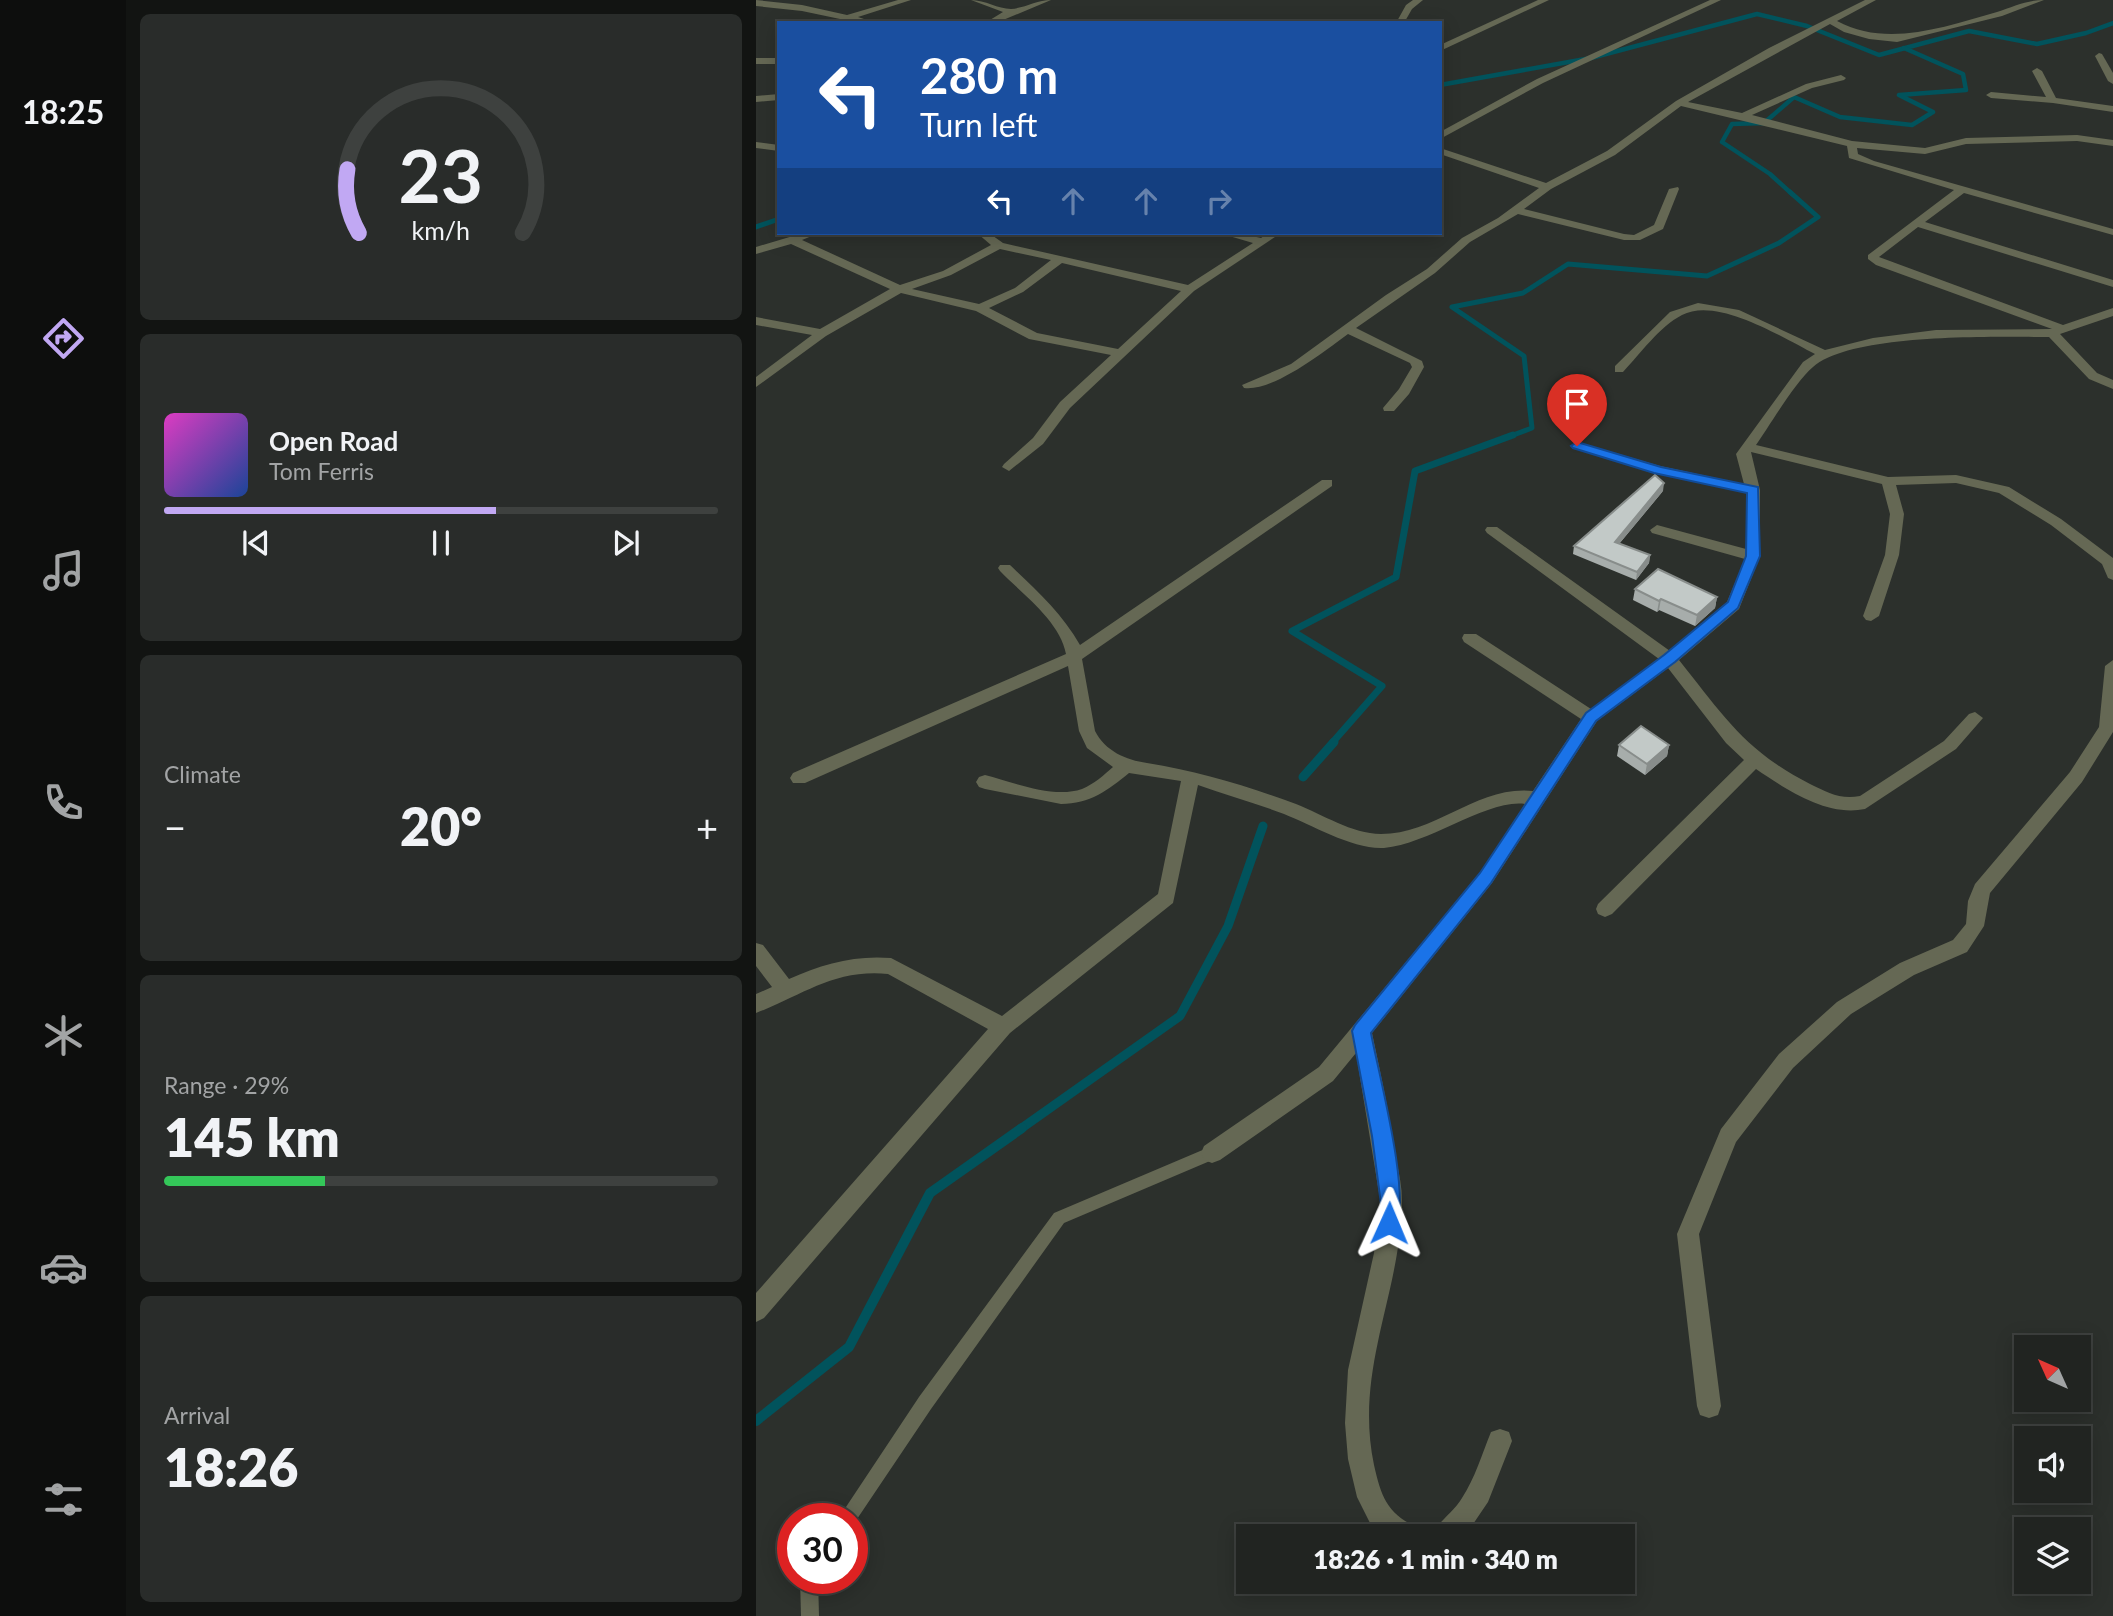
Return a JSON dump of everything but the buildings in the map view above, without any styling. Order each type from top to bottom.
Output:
[{"type":"street","points":[[848,18],[907,0]]},
{"type":"street","points":[[975,0],[1010,12]]},
{"type":"street","points":[[993,21],[1010,12],[1047,0]]},
{"type":"street","points":[[1401,21],[1409,8],[1419,0]]},
{"type":"street","points":[[1442,47],[1545,0]]},
{"type":"street","points":[[1442,135],[1540,81],[1717,0]]},
{"type":"street","points":[[1248,385],[1295,367],[1390,297],[1431,271],[1466,240],[1516,210],[1547,187],[1611,153],[1679,103],[1772,50],[1872,0]]},
{"type":"street","points":[[1830,21],[1847,30],[1872,37],[1897,39],[1999,14],[2040,0]]},
{"type":"street","points":[[756,3],[862,21]]},
{"type":"street","points":[[2099,56],[2113,81]]},
{"type":"street","points":[[756,61],[777,61]]},
{"type":"street","points":[[2037,71],[2053,100]]},
{"type":"street","points":[[1743,116],[1809,86],[1841,78]]},
{"type":"street","points":[[1991,95],[2053,100],[2113,110]]},
{"type":"street","points":[[756,99],[777,97]]},
{"type":"street","points":[[1679,103],[1743,116],[1852,144],[1925,151],[1966,142],[2077,138],[2112,141]]},
{"type":"street","points":[[1852,144],[1853,156],[1870,163],[2113,232]]},
{"type":"street","points":[[756,145],[777,148]]},
{"type":"street","points":[[1442,152],[1547,187]]},
{"type":"street","points":[[1516,210],[1636,238],[1659,228],[1674,189]]},
{"type":"street","points":[[1962,189],[1872,257],[1880,263],[2057,331],[2093,376],[2113,385]]},
{"type":"street","points":[[1915,223],[2113,284]]},
{"type":"street","points":[[758,248],[806,235]]},
{"type":"street","points":[[985,235],[999,245],[1191,289]]},
{"type":"street","points":[[1233,235],[1261,241]]},
{"type":"street","points":[[1009,467],[1038,441],[1065,405],[1086,384],[1191,289],[1272,235]]},
{"type":"street","points":[[790,239],[899,289],[980,309],[1033,336],[1121,354]]},
{"type":"street","points":[[756,383],[822,333],[899,289],[947,273],[999,245]]},
{"type":"street","points":[[980,309],[1019,290],[1062,258]]},
{"type":"street","points":[[1619,369],[1681,310],[1697,307],[1743,316],[1824,354]]},
{"type":"street","points":[[1212,1153],[1326,1074],[1486,878],[1591,717],[1670,659],[1734,605],[1753,556],[1753,490],[1743,454],[1807,365],[1824,354],[1873,342],[1936,334],[2057,331],[2113,312]]},
{"type":"street","points":[[756,321],[822,333]]},
{"type":"street","points":[[1348,329],[1416,361],[1418,367],[1414,377],[1389,408]]},
{"type":"street","points":[[1577,446],[1658,470],[1753,490]]},
{"type":"street","points":[[1748,447],[1888,481],[1956,479],[2004,490],[2056,522],[2108,562],[2113,575]]},
{"type":"street","points":[[1871,616],[1892,555],[1898,514],[1888,481]]},
{"type":"street","points":[[799,778],[1074,657],[1327,483]]},
{"type":"street","points":[[1492,530],[1670,659],[1732,738],[1755,760],[1779,776],[1835,804],[1865,802],[1950,745],[1975,718]]},
{"type":"street","points":[[1657,530],[1753,556]]},
{"type":"street","points":[[1005,568],[1058,622],[1072,646],[1090,737],[1103,753],[1126,766],[1191,776],[1289,809],[1363,839],[1383,841],[1420,834],[1499,799],[1515,796],[1540,799]]},
{"type":"street","points":[[1470,638],[1591,717]]},
{"type":"street","points":[[1709,1406],[1688,1234],[1728,1136],[1786,1061],[1844,1008],[1908,969],[1960,946],[1975,926],[1977,901],[1982,889],[2069,786],[2110,727],[2113,666]]},
{"type":"street","points":[[1605,909],[1755,760]]},
{"type":"street","points":[[985,782],[1055,797],[1070,797],[1084,795],[1126,766]]},
{"type":"street","points":[[756,1310],[1003,1027],[1166,898],[1191,776]]},
{"type":"street","points":[[756,951],[786,990]]},
{"type":"street","points":[[756,1004],[840,968],[870,963],[891,966],[1003,1027]]},
{"type":"street","points":[[1361,1031],[1375,1092],[1391,1204],[1383,1263],[1365,1338],[1356,1405],[1359,1452],[1371,1505],[1384,1524]]},
{"type":"street","points":[[1458,1524],[1486,1480],[1500,1441]]},
{"type":"lane","points":[[858,1503],[925,1403],[1059,1218],[1212,1153]]},
{"type":"lane","points":[[809,1594],[810,1616]]},
{"type":"waterway","points":[[1442,85],[1591,58],[1757,14],[1807,26],[1879,55],[1904,48]]},
{"type":"waterway","points":[[1904,48],[1969,31],[2037,44],[2086,33],[2113,23]]},
{"type":"waterway","points":[[1792,194],[1770,174],[1722,142],[1732,124],[1764,123],[1794,97],[1840,117],[1912,125],[1933,112],[1899,95],[1966,90],[1963,74],[1904,48]]},
{"type":"waterway","points":[[1508,437],[1532,428],[1524,356],[1452,307],[1523,293],[1568,264],[1707,276],[1779,243],[1818,217],[1790,192]]},
{"type":"waterway","points":[[756,227],[777,220]]},
{"type":"waterway","points":[[1332,743],[1382,686],[1292,631],[1396,577],[1415,471],[1513,435]]},
{"type":"waterway","points":[[1303,777],[1334,742]]},
{"type":"waterway","points":[[1019,1130],[1180,1016],[1228,926],[1263,826]]},
{"type":"waterway","points":[[756,1421],[849,1347],[930,1193],[1022,1128]]},
{"type":"route","points":[[1389,1223],[1391,1204],[1382,1136],[1361,1031],[1486,878],[1591,717],[1670,659],[1734,605],[1753,556],[1753,490],[1658,470],[1577,446]]}]
